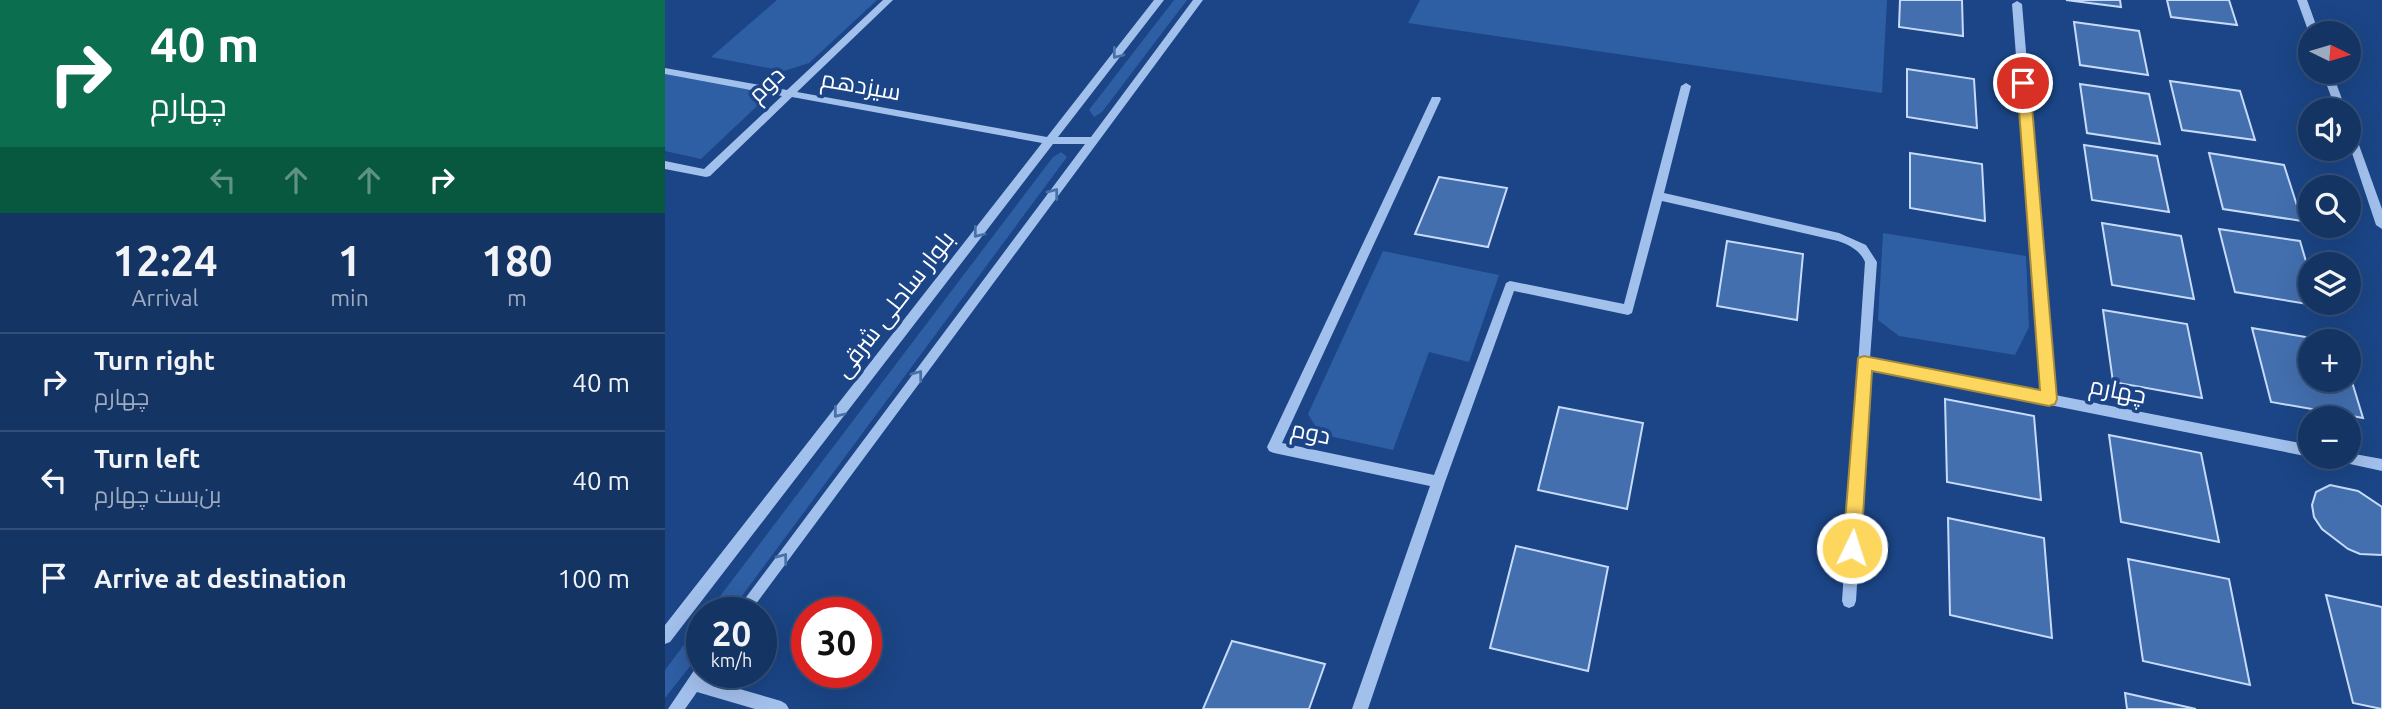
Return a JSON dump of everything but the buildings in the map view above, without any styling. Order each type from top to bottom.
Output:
[{"type":"street","name":"دوم","points":[[665,165],[706,173],[888,0]]},
{"type":"street","name":"بلوار ساحلی شرقی","points":[[665,637],[1159,0]]},
{"type":"street","points":[[753,597],[1198,0]]},
{"type":"street","points":[[2302,0],[2310,21]]},
{"type":"street","points":[[2017,5],[2049,399]]},
{"type":"street","name":"سیزدهم","points":[[665,71],[1049,141],[1094,140]]},
{"type":"street","points":[[1360,709],[1510,286],[1628,310],[1686,86]]},
{"type":"street","name":"دوم","points":[[1436,99],[1274,447],[1439,482]]},
{"type":"street","points":[[2360,161],[2382,225]]},
{"type":"street","points":[[1658,196],[1839,237],[1861,246],[1868,254],[1871,262],[1849,601]]},
{"type":"street","name":"چهارم","points":[[1864,363],[2298,449]]},
{"type":"street","points":[[2361,461],[2382,465]]},
{"type":"street","points":[[677,709],[691,688]]},
{"type":"street","points":[[725,688],[781,709]]},
{"type":"shaded area","points":[[777,0],[877,0],[809,63],[784,71],[711,57]]},
{"type":"shaded area","points":[[1174,0],[1187,0],[1102,112],[1094,117],[1089,110]]},
{"type":"shaded area","points":[[1420,0],[1887,0],[1882,93],[1408,23]]},
{"type":"shaded area","points":[[665,71],[772,92],[701,159],[665,151]]},
{"type":"shaded area","points":[[1061,152],[1067,157],[741,597],[719,597],[1053,157]]},
{"type":"shaded area","points":[[1883,233],[2026,256],[2029,327],[2015,355],[1899,336],[1878,320]]},
{"type":"shaded area","points":[[1383,251],[1499,275],[1469,362],[1429,352],[1393,450],[1320,434],[1308,414]]},
{"type":"shaded area","points":[[686,642],[686,671],[665,698],[665,670]]},
{"type":"route","points":[[1852,548],[1864,363],[2049,399],[2023,83]]}]
